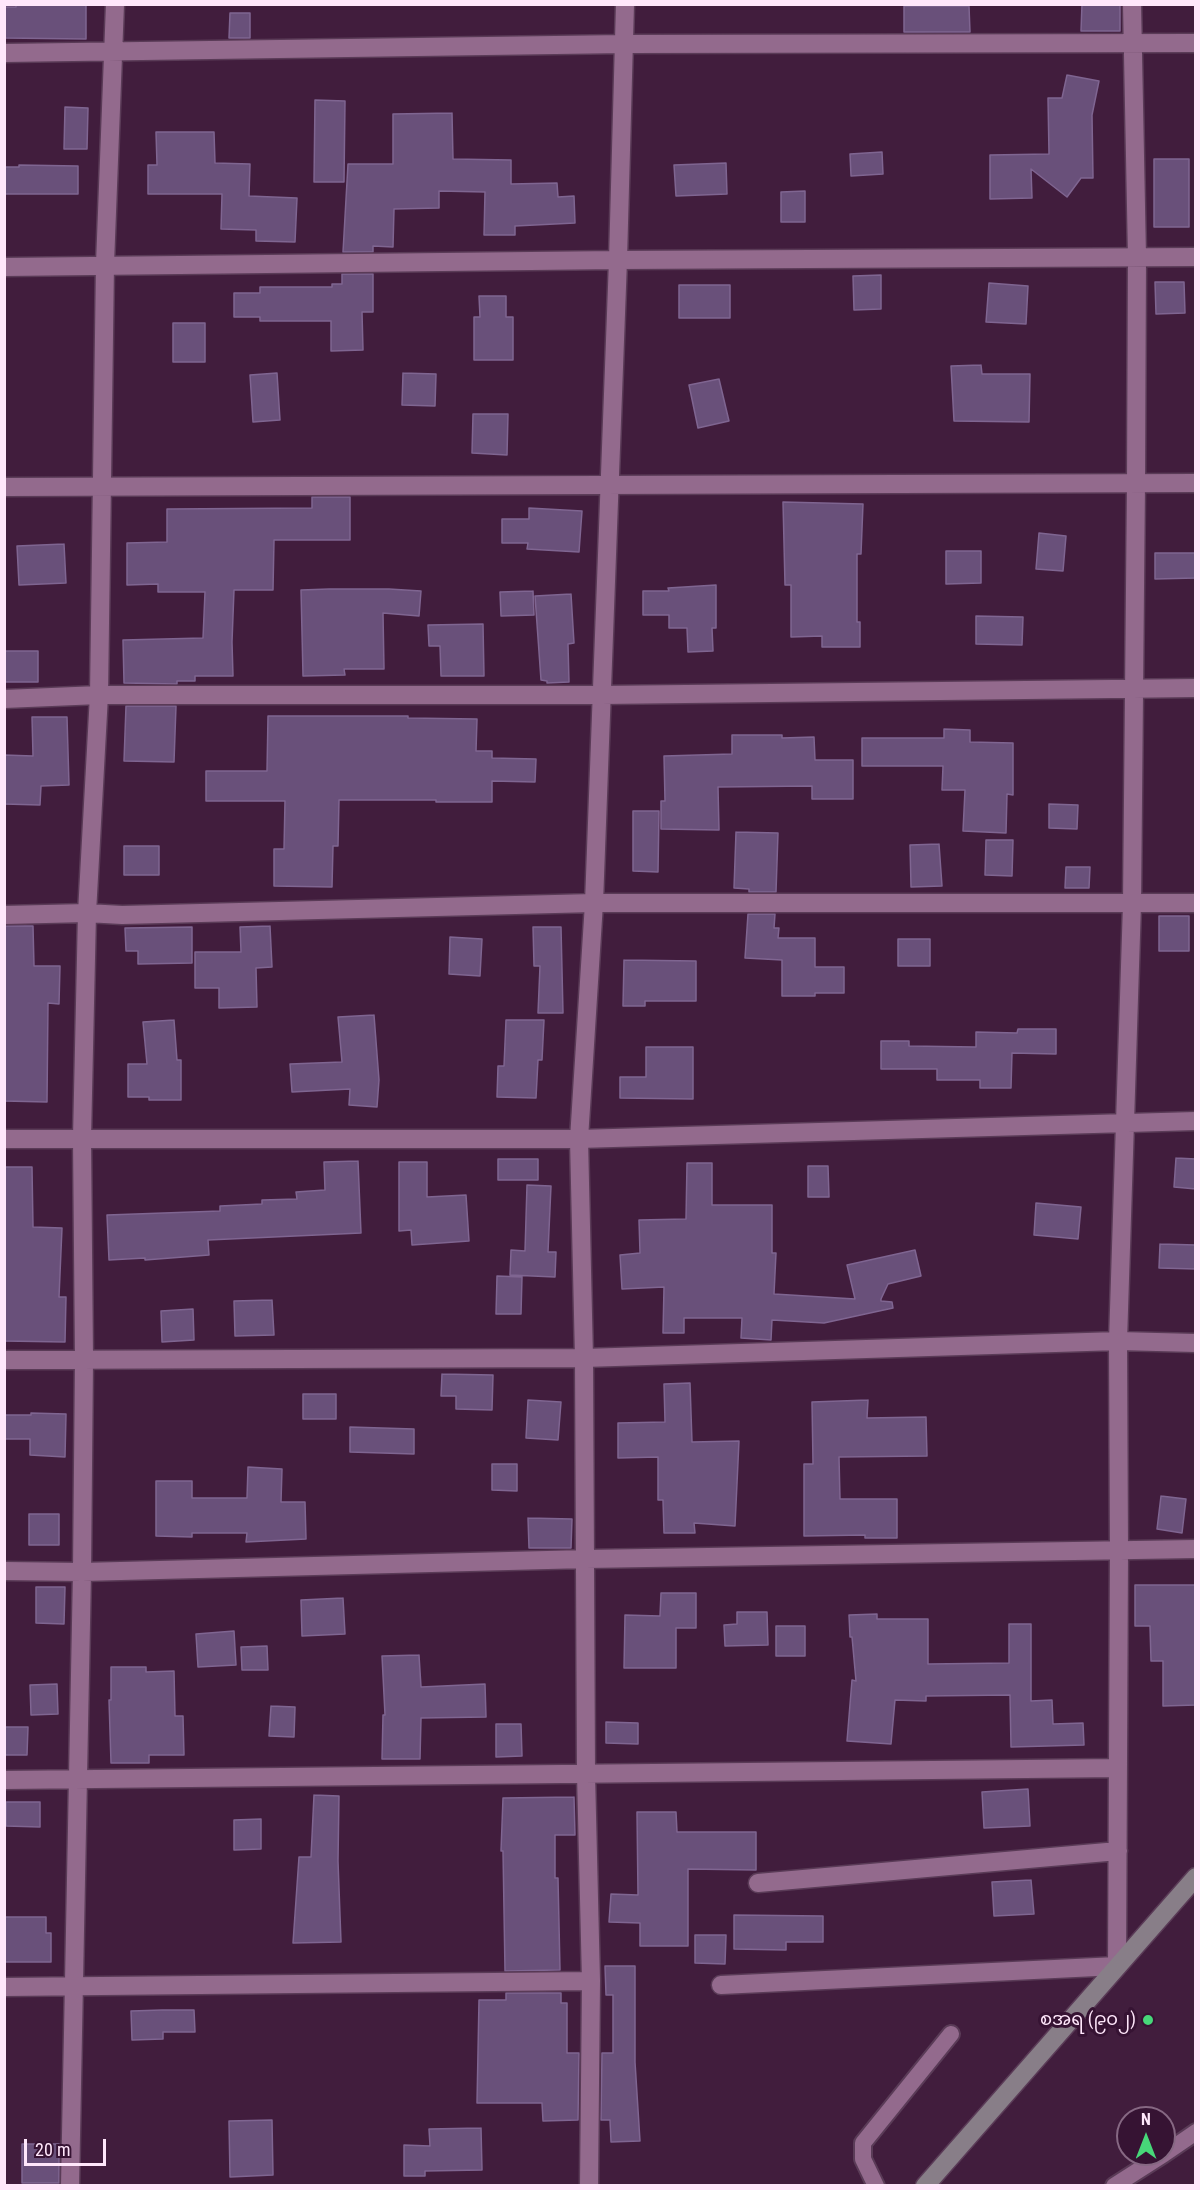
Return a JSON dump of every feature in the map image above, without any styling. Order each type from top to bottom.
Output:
[{"type":"street","points":[[70,2186],[82,1572],[84,1360],[82,1138],[87,913],[99,695],[105,264],[115,4]]},
{"type":"street","points":[[589,2186],[591,1981],[586,1774],[584,1358],[579,1139],[594,903],[618,260],[625,4]]},
{"type":"street","points":[[1117,1966],[1118,1341],[1132,904],[1136,483],[1137,256],[1132,4]]},
{"type":"street","points":[[4,53],[624,44],[1196,43]]},
{"type":"street","points":[[4,267],[105,264],[1196,257]]},
{"type":"street","points":[[4,487],[1196,483]]},
{"type":"street","points":[[4,699],[99,695],[601,695],[1196,688]]},
{"type":"street","points":[[4,915],[87,913],[122,915],[594,903],[1196,903]]},
{"type":"street","points":[[4,1139],[579,1139],[1196,1121]]},
{"type":"street","points":[[4,1360],[584,1358],[1118,1341],[1196,1343]]},
{"type":"street","points":[[4,1571],[82,1572],[586,1559],[1196,1550]]},
{"type":"street","points":[[4,1780],[1118,1768]]},
{"type":"street","points":[[758,1883],[1118,1851]]},
{"type":"street","points":[[925,2186],[1196,1877]]},
{"type":"street","points":[[721,1985],[1117,1966]]},
{"type":"street","points":[[4,1986],[591,1981]]},
{"type":"lane","points":[[876,2186],[863,2159],[863,2143],[951,2034]]},
{"type":"lane","points":[[1176,2146],[1196,2132]]},
{"type":"lane","points":[[1114,2186],[1145,2166]]},
{"type":"building","points":[[16,4],[86,4],[86,39],[4,38],[4,7],[16,7]]},
{"type":"building","points":[[1082,4],[1120,4],[1120,31],[1081,31]]},
{"type":"building","points":[[904,6],[969,6],[970,32],[904,32]]},
{"type":"building","points":[[230,13],[250,13],[250,38],[229,38]]},
{"type":"building","points":[[1067,75],[1099,81],[1092,115],[1093,178],[1081,178],[1067,197],[1031,169],[1032,198],[990,199],[990,155],[1049,154],[1048,98],[1062,98]]},
{"type":"building","points":[[315,100],[345,101],[344,182],[314,182]]},
{"type":"building","points":[[65,107],[88,108],[87,149],[64,149]]},
{"type":"building","points":[[452,113],[453,159],[511,160],[511,184],[557,183],[558,197],[574,196],[575,223],[515,226],[515,235],[484,235],[485,192],[439,191],[439,208],[394,209],[393,247],[373,246],[373,252],[343,252],[348,164],[393,164],[393,114]]},
{"type":"building","points":[[156,132],[214,132],[215,163],[250,164],[249,196],[297,198],[295,242],[256,241],[256,230],[221,229],[222,194],[148,194],[148,165],[157,165]]},
{"type":"building","points":[[882,152],[883,174],[851,176],[850,154]]},
{"type":"building","points":[[1154,159],[1189,159],[1189,227],[1154,227]]},
{"type":"building","points":[[726,163],[727,194],[676,196],[674,165]]},
{"type":"building","points":[[19,165],[78,166],[78,194],[4,194],[4,167],[19,167]]},
{"type":"building","points":[[805,191],[805,222],[781,222],[781,192]]},
{"type":"building","points":[[342,274],[373,274],[373,312],[362,312],[363,350],[331,351],[331,321],[260,321],[260,317],[234,317],[234,293],[260,293],[260,287],[332,287],[332,284],[342,284]]},
{"type":"building","points":[[881,275],[881,309],[854,310],[853,276]]},
{"type":"building","points":[[1155,282],[1184,282],[1185,313],[1156,314]]},
{"type":"building","points":[[989,283],[1028,286],[1026,324],[986,322]]},
{"type":"building","points":[[679,285],[730,285],[730,318],[679,318]]},
{"type":"building","points":[[479,296],[506,296],[506,317],[513,317],[513,360],[474,360],[474,317],[480,317]]},
{"type":"building","points":[[173,323],[205,323],[205,362],[173,362]]},
{"type":"building","points":[[981,365],[982,374],[1030,374],[1029,422],[954,421],[951,366]]},
{"type":"building","points":[[277,373],[280,420],[253,422],[250,375]]},
{"type":"building","points":[[403,373],[436,374],[435,406],[402,405]]},
{"type":"building","points":[[719,379],[729,421],[698,428],[689,385]]},
{"type":"building","points":[[473,414],[508,414],[507,455],[472,453]]},
{"type":"building","points":[[312,497],[350,497],[350,540],[274,540],[273,590],[234,590],[233,676],[195,676],[195,681],[177,681],[177,684],[124,683],[123,640],[203,638],[205,592],[158,592],[158,584],[127,585],[127,543],[167,542],[167,509],[312,508]]},
{"type":"building","points":[[783,502],[863,504],[861,554],[857,554],[857,622],[860,622],[860,647],[822,647],[822,636],[791,637],[791,585],[785,585]]},
{"type":"building","points":[[529,508],[582,511],[579,552],[527,549],[528,543],[502,543],[502,519],[529,519]]},
{"type":"building","points":[[1039,533],[1066,536],[1063,571],[1036,569]]},
{"type":"building","points":[[64,544],[66,583],[19,585],[17,546]]},
{"type":"building","points":[[946,551],[981,551],[981,583],[946,584]]},
{"type":"building","points":[[1155,553],[1196,553],[1196,578],[1155,579]]},
{"type":"building","points":[[716,585],[716,628],[712,628],[713,651],[688,652],[687,628],[669,628],[669,615],[643,615],[643,591],[669,591],[668,588]]},
{"type":"building","points":[[301,590],[421,591],[419,616],[383,613],[384,669],[344,669],[345,675],[303,676]]},
{"type":"building","points":[[533,591],[534,615],[501,616],[500,592]]},
{"type":"building","points":[[571,594],[574,643],[568,644],[569,682],[547,683],[541,680],[535,596]]},
{"type":"building","points":[[976,616],[1023,617],[1022,645],[976,644]]},
{"type":"building","points":[[483,624],[484,676],[441,676],[440,646],[429,646],[428,625]]},
{"type":"building","points":[[4,651],[38,651],[38,682],[4,682]]},
{"type":"building","points":[[126,706],[176,706],[174,762],[124,761]]},
{"type":"building","points":[[268,716],[408,716],[408,718],[477,719],[476,751],[492,751],[492,758],[536,759],[535,782],[492,781],[492,802],[339,800],[338,846],[333,846],[332,887],[274,886],[274,849],[284,849],[285,801],[206,801],[206,771],[267,771]]},
{"type":"building","points":[[32,717],[67,717],[69,785],[41,786],[40,805],[4,804],[4,755],[33,756]]},
{"type":"building","points":[[944,729],[970,730],[970,742],[1013,743],[1013,795],[1007,794],[1006,833],[963,831],[965,790],[942,790],[943,766],[862,766],[862,738],[944,738]]},
{"type":"building","points":[[732,735],[814,737],[815,760],[853,760],[853,799],[812,799],[812,786],[718,787],[719,830],[661,829],[661,801],[665,801],[664,756],[732,754]]},
{"type":"building","points":[[1049,804],[1078,805],[1077,829],[1049,828]]},
{"type":"building","points":[[633,811],[659,811],[658,872],[633,871]]},
{"type":"building","points":[[736,832],[778,833],[776,892],[749,892],[749,889],[734,888]]},
{"type":"building","points":[[986,840],[1013,840],[1012,876],[985,875]]},
{"type":"building","points":[[939,844],[942,886],[911,887],[910,845]]},
{"type":"building","points":[[124,846],[159,846],[159,875],[124,875]]},
{"type":"building","points":[[1066,867],[1090,867],[1089,888],[1065,888]]},
{"type":"building","points":[[748,914],[775,914],[774,928],[779,928],[778,938],[815,938],[815,967],[844,967],[844,993],[782,996],[782,960],[745,958]]},
{"type":"building","points":[[1159,916],[1189,916],[1189,951],[1159,951]]},
{"type":"building","points":[[4,926],[33,926],[34,966],[60,966],[59,1004],[48,1003],[47,1102],[4,1101]]},
{"type":"building","points":[[270,926],[272,967],[256,968],[257,1007],[219,1008],[219,988],[195,988],[195,952],[241,952],[240,927]]},
{"type":"building","points":[[192,927],[192,963],[138,964],[138,951],[126,951],[125,928]]},
{"type":"building","points":[[533,927],[561,927],[563,1013],[538,1013],[540,966],[534,966]]},
{"type":"building","points":[[450,937],[482,939],[480,976],[449,974]]},
{"type":"building","points":[[898,939],[930,939],[930,966],[898,966]]},
{"type":"building","points":[[624,960],[696,961],[696,1001],[645,1001],[645,1006],[623,1006]]},
{"type":"building","points":[[374,1015],[379,1080],[377,1107],[349,1105],[350,1089],[292,1092],[290,1064],[342,1062],[338,1017]]},
{"type":"building","points":[[174,1020],[177,1060],[181,1060],[181,1100],[149,1100],[149,1097],[128,1097],[128,1064],[147,1064],[143,1022]]},
{"type":"building","points":[[506,1020],[544,1020],[542,1060],[538,1060],[536,1098],[497,1097],[498,1066],[504,1066]]},
{"type":"building","points":[[1018,1029],[1056,1029],[1056,1054],[1012,1053],[1011,1088],[980,1088],[980,1080],[937,1080],[937,1069],[881,1069],[881,1041],[909,1041],[909,1046],[976,1047],[976,1032],[1017,1033]]},
{"type":"building","points":[[646,1047],[693,1047],[693,1099],[620,1098],[620,1077],[646,1077]]},
{"type":"building","points":[[1176,1158],[1196,1159],[1196,1189],[1174,1187]]},
{"type":"building","points":[[498,1159],[538,1159],[538,1180],[498,1180]]},
{"type":"building","points":[[358,1161],[361,1233],[208,1240],[209,1255],[109,1260],[107,1215],[220,1211],[220,1206],[262,1204],[262,1200],[297,1199],[296,1192],[325,1190],[324,1162]]},
{"type":"building","points":[[399,1162],[427,1162],[427,1197],[466,1195],[469,1241],[412,1245],[411,1230],[399,1231]]},
{"type":"building","points":[[687,1163],[712,1163],[712,1205],[772,1205],[772,1253],[776,1253],[774,1294],[855,1299],[847,1265],[915,1250],[921,1276],[888,1284],[881,1301],[892,1302],[893,1308],[824,1323],[772,1320],[771,1340],[741,1338],[742,1318],[684,1318],[684,1333],[663,1333],[664,1287],[622,1289],[620,1255],[640,1253],[639,1220],[686,1219]]},
{"type":"building","points":[[808,1166],[828,1166],[829,1197],[808,1197]]},
{"type":"building","points":[[4,1167],[32,1167],[33,1227],[62,1228],[59,1297],[66,1297],[65,1342],[4,1341]]},
{"type":"building","points":[[527,1185],[551,1186],[548,1252],[556,1252],[555,1277],[510,1275],[511,1250],[525,1251]]},
{"type":"building","points":[[1036,1203],[1081,1207],[1078,1239],[1034,1235]]},
{"type":"building","points":[[1160,1244],[1196,1245],[1196,1269],[1159,1268]]},
{"type":"building","points":[[497,1276],[522,1277],[521,1314],[496,1314]]},
{"type":"building","points":[[272,1300],[274,1335],[235,1336],[234,1301]]},
{"type":"building","points":[[193,1309],[194,1340],[162,1342],[161,1311]]},
{"type":"building","points":[[442,1374],[493,1375],[492,1410],[456,1409],[456,1396],[441,1396]]},
{"type":"building","points":[[690,1383],[692,1442],[739,1441],[735,1526],[694,1523],[695,1533],[664,1533],[663,1500],[658,1500],[658,1457],[618,1458],[618,1423],[665,1422],[664,1384]]},
{"type":"building","points":[[303,1394],[336,1394],[336,1419],[303,1419]]},
{"type":"building","points":[[528,1400],[561,1402],[558,1440],[526,1438]]},
{"type":"building","points":[[868,1400],[867,1418],[926,1417],[927,1456],[839,1457],[840,1499],[897,1499],[897,1538],[865,1538],[865,1535],[804,1536],[804,1464],[813,1464],[812,1402]]},
{"type":"building","points":[[31,1413],[66,1414],[65,1457],[30,1455],[30,1439],[4,1439],[4,1415],[31,1415]]},
{"type":"building","points":[[350,1427],[414,1429],[414,1454],[350,1452]]},
{"type":"building","points":[[492,1464],[517,1464],[517,1491],[492,1490]]},
{"type":"building","points":[[248,1467],[282,1469],[281,1502],[305,1502],[306,1539],[246,1542],[247,1533],[192,1533],[192,1537],[156,1536],[156,1481],[192,1481],[192,1498],[247,1498]]},
{"type":"building","points":[[1161,1496],[1186,1499],[1182,1533],[1157,1529]]},
{"type":"building","points":[[29,1514],[59,1514],[59,1545],[29,1545]]},
{"type":"building","points":[[528,1518],[572,1519],[571,1548],[529,1548]]},
{"type":"building","points":[[1135,1585],[1196,1585],[1196,1705],[1163,1706],[1163,1661],[1151,1661],[1150,1626],[1135,1626]]},
{"type":"building","points":[[36,1587],[65,1587],[64,1624],[36,1623]]},
{"type":"building","points":[[661,1593],[696,1593],[696,1628],[676,1628],[676,1668],[624,1668],[625,1615],[660,1616]]},
{"type":"building","points":[[343,1598],[345,1634],[302,1636],[301,1600]]},
{"type":"building","points":[[737,1612],[767,1612],[768,1645],[725,1646],[724,1625],[737,1624]]},
{"type":"building","points":[[877,1614],[877,1619],[928,1619],[928,1664],[1009,1663],[1009,1624],[1031,1624],[1031,1701],[1052,1700],[1053,1724],[1083,1723],[1084,1745],[1011,1747],[1010,1695],[926,1696],[926,1701],[895,1700],[891,1744],[847,1741],[852,1680],[856,1681],[849,1615]]},
{"type":"building","points":[[776,1626],[805,1626],[805,1656],[776,1656]]},
{"type":"building","points":[[234,1631],[236,1665],[198,1667],[196,1634]]},
{"type":"building","points":[[267,1646],[268,1670],[242,1670],[241,1647]]},
{"type":"building","points":[[419,1655],[421,1687],[485,1684],[486,1717],[421,1718],[420,1759],[382,1759],[383,1715],[385,1715],[382,1656]]},
{"type":"building","points":[[111,1667],[146,1667],[146,1672],[174,1671],[175,1716],[183,1716],[184,1755],[149,1755],[149,1763],[111,1763],[109,1700],[111,1700]]},
{"type":"building","points":[[57,1684],[58,1714],[31,1715],[30,1685]]},
{"type":"building","points":[[271,1706],[295,1707],[294,1737],[269,1736]]},
{"type":"building","points":[[606,1722],[638,1723],[638,1744],[606,1743]]},
{"type":"building","points":[[496,1724],[521,1724],[522,1756],[496,1757]]},
{"type":"building","points":[[4,1727],[28,1727],[27,1755],[4,1755]]},
{"type":"building","points":[[1028,1789],[1030,1826],[984,1828],[982,1792]]},
{"type":"building","points":[[314,1795],[339,1796],[338,1861],[341,1942],[293,1943],[299,1857],[311,1857]]},
{"type":"building","points":[[574,1797],[575,1835],[555,1835],[560,1970],[505,1971],[503,1851],[501,1851],[503,1798]]},
{"type":"building","points":[[6,1802],[40,1802],[40,1827],[6,1826]]},
{"type":"building","points":[[637,1812],[676,1812],[677,1832],[756,1832],[756,1870],[688,1869],[688,1946],[640,1946],[640,1923],[609,1922],[611,1894],[638,1895]]},
{"type":"building","points":[[261,1819],[261,1849],[234,1850],[234,1820]]},
{"type":"building","points":[[1031,1880],[1034,1914],[994,1916],[992,1882]]},
{"type":"building","points":[[734,1915],[823,1916],[823,1942],[786,1942],[786,1950],[734,1949]]},
{"type":"building","points":[[4,1917],[46,1917],[46,1933],[51,1933],[51,1962],[4,1962]]},
{"type":"building","points":[[695,1935],[726,1935],[725,1964],[695,1963]]},
{"type":"building","points":[[605,1966],[635,1966],[635,2062],[640,2141],[611,2142],[610,2120],[601,2120],[602,2053],[613,2053],[613,1995],[606,1995]]},
{"type":"building","points":[[506,1993],[561,1993],[561,2003],[567,2003],[567,2053],[579,2053],[578,2120],[543,2121],[542,2103],[477,2103],[479,2000],[506,2000]]},
{"type":"building","points":[[194,2010],[195,2032],[163,2032],[163,2039],[132,2040],[131,2011]]},
{"type":"building","points":[[272,2120],[273,2175],[230,2177],[229,2121]]},
{"type":"building","points":[[481,2128],[482,2170],[425,2171],[425,2176],[404,2176],[404,2145],[430,2146],[429,2129]]},
{"type":"building","points":[[22,2144],[59,2144],[59,2183],[22,2183]]},
{"type":"place","name":"စအရ (၉၀၂)","points":[[1148,2020]]}]
